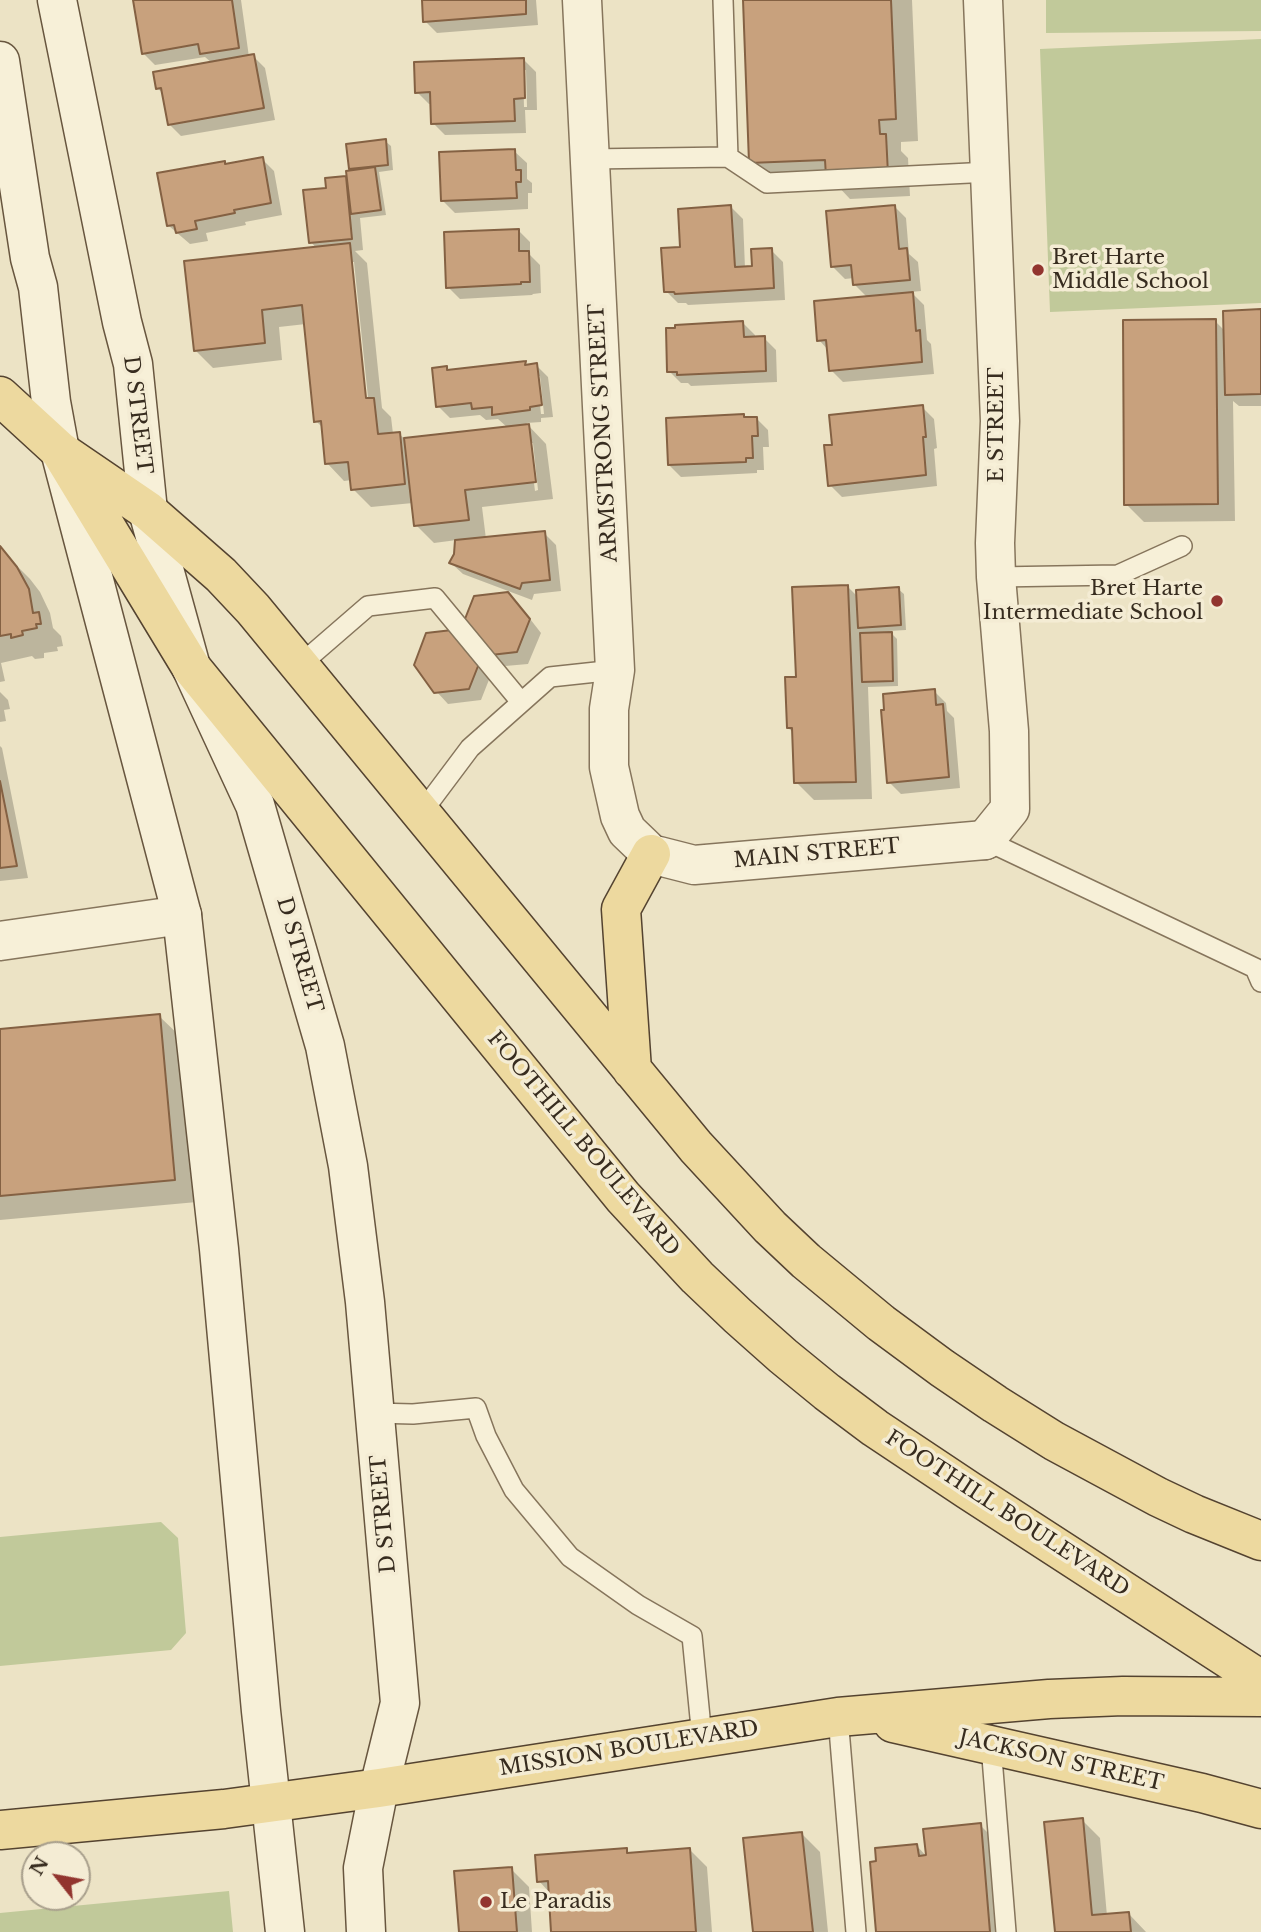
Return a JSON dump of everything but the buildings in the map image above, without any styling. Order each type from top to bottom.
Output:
[{"type":"main road","name":"D STREET","points":[[57,0],[122,322],[133,364],[148,511],[191,667],[255,805],[325,1046],[355,1211],[400,1703],[363,1868],[366,1932]]},
{"type":"main road","name":"ARMSTRONG STREET","points":[[582,0],[615,670],[609,709],[609,767],[620,816],[627,831],[650,854]]},
{"type":"main road","name":"E STREET","points":[[983,0],[1000,421],[996,577],[1009,731],[1010,809],[985,840]]},
{"type":"main road","points":[[0,61],[30,258],[38,287],[51,402],[60,451],[182,915],[219,1249],[261,1710],[285,1932]]},
{"type":"main road","name":"FOOTHILL BOULEVARD","points":[[0,396],[60,451],[148,511],[221,575],[253,608],[696,1147],[770,1227],[806,1261],[881,1323],[984,1397],[1054,1441],[1158,1497],[1261,1541]]},
{"type":"main road","name":"FOOTHILL BOULEVARD","points":[[60,451],[191,667],[623,1197],[697,1278],[738,1317],[827,1392],[907,1450],[1261,1680]]},
{"type":"main road","name":"MAIN STREET","points":[[650,854],[694,865],[985,840]]},
{"type":"main road","points":[[632,1070],[621,909],[650,854]]},
{"type":"main road","points":[[0,941],[100,929],[182,915]]},
{"type":"main road","name":"MISSION BOULEVARD","points":[[0,1830],[272,1802],[379,1788],[849,1716],[1049,1699],[1147,1696],[1261,1698]]},
{"type":"main road","name":"JACKSON STREET","points":[[849,1716],[991,1745],[1261,1809]]},
{"type":"lane","points":[[723,0],[728,157]]},
{"type":"lane","points":[[589,159],[728,157],[767,183],[990,172]]},
{"type":"lane","points":[[996,577],[1118,575],[1182,546]]},
{"type":"lane","points":[[301,664],[369,606],[435,598],[521,702]]},
{"type":"lane","points":[[422,812],[470,748],[550,677],[615,670]]},
{"type":"lane","points":[[985,840],[1259,970]]},
{"type":"lane","points":[[374,1413],[476,1408],[486,1436],[514,1490],[570,1557],[638,1605],[692,1636],[702,1738]]},
{"type":"lane","points":[[849,1716],[856,1932]]},
{"type":"lane","points":[[991,1745],[1006,1932]]},
{"type":"green space","points":[[1046,0],[1261,0],[1261,31],[1046,33]]},
{"type":"green space","points":[[1261,39],[1261,303],[1050,312],[1040,49]]},
{"type":"green space","points":[[161,1522],[178,1538],[186,1633],[171,1650],[0,1666],[0,1537]]},
{"type":"green space","points":[[229,1891],[233,1932],[0,1932],[0,1913],[91,1911],[91,1904]]},
{"type":"place","name":"Bret Harte Middle School","points":[[1038,270]]},
{"type":"place","name":"Bret Harte Intermediate School","points":[[1217,601]]},
{"type":"place","name":"Le Paradis","points":[[486,1902]]}]
